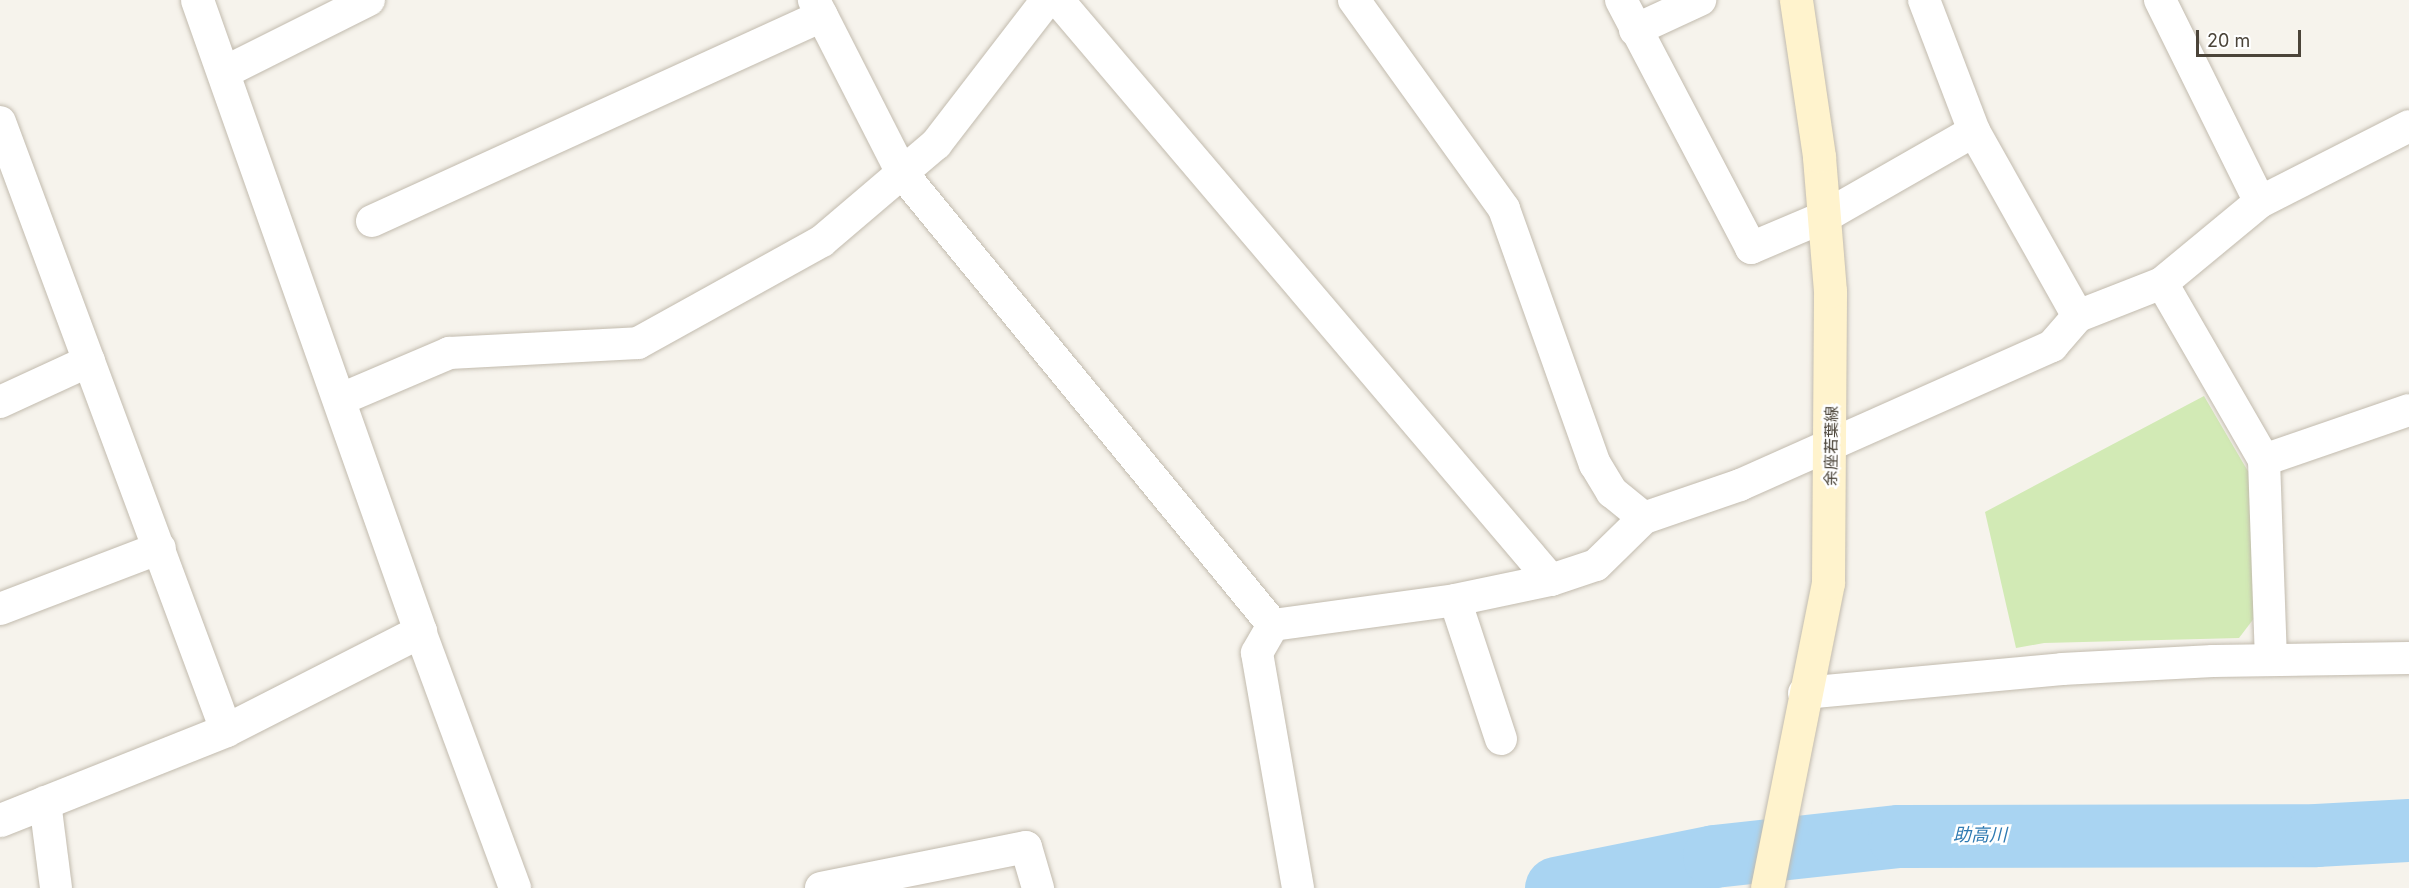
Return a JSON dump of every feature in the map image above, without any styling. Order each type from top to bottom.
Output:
[{"type":"main road","name":"余座若葉線","points":[[1769,883],[1777,823],[1828,583],[1831,445],[1830,291],[1819,156],[1796,0]]},
{"type":"street","points":[[197,0],[225,72],[420,631],[515,888]]},
{"type":"street","points":[[225,72],[369,0]]},
{"type":"street","points":[[339,400],[449,353],[638,343],[822,241],[936,144],[1047,0]]},
{"type":"street","points":[[1058,0],[1551,580]]},
{"type":"street","points":[[1354,0],[1504,209],[1594,464],[1612,492],[1644,518]]},
{"type":"street","points":[[1621,0],[1751,248],[1824,217],[1974,131]]},
{"type":"street","points":[[1635,30],[1700,0]]},
{"type":"street","points":[[1924,0],[1974,131],[2078,316]]},
{"type":"street","points":[[2160,0],[2259,202]]},
{"type":"street","points":[[372,221],[818,8],[902,173],[1273,625]]},
{"type":"street","points":[[0,122],[9,176],[89,361],[226,730]]},
{"type":"street","points":[[1273,625],[1455,600],[1551,580],[1596,565],[1644,518],[1702,500],[1831,445],[2052,345],[2078,316],[2162,283],[2259,202],[2409,126]]},
{"type":"street","points":[[2162,283],[2264,460],[2271,660]]},
{"type":"street","points":[[0,402],[89,361]]},
{"type":"street","points":[[2264,460],[2409,410]]},
{"type":"street","points":[[0,609],[160,548]]},
{"type":"street","points":[[1455,600],[1501,738]]},
{"type":"street","points":[[1273,625],[1257,654],[1298,888]]},
{"type":"street","points":[[0,820],[226,730],[420,631]]},
{"type":"street","points":[[1804,693],[2062,669],[2271,660],[2409,658]]},
{"type":"street","points":[[45,802],[56,888]]},
{"type":"street","points":[[821,888],[1026,847],[1038,888]]},
{"type":"green space","points":[[2204,396],[2256,485],[2255,617],[2239,638],[2044,643],[2016,648],[1985,512]]},
{"type":"waterway","name":"助高川","points":[[1556,888],[1714,856],[1899,836],[2316,835],[2409,830]]}]
